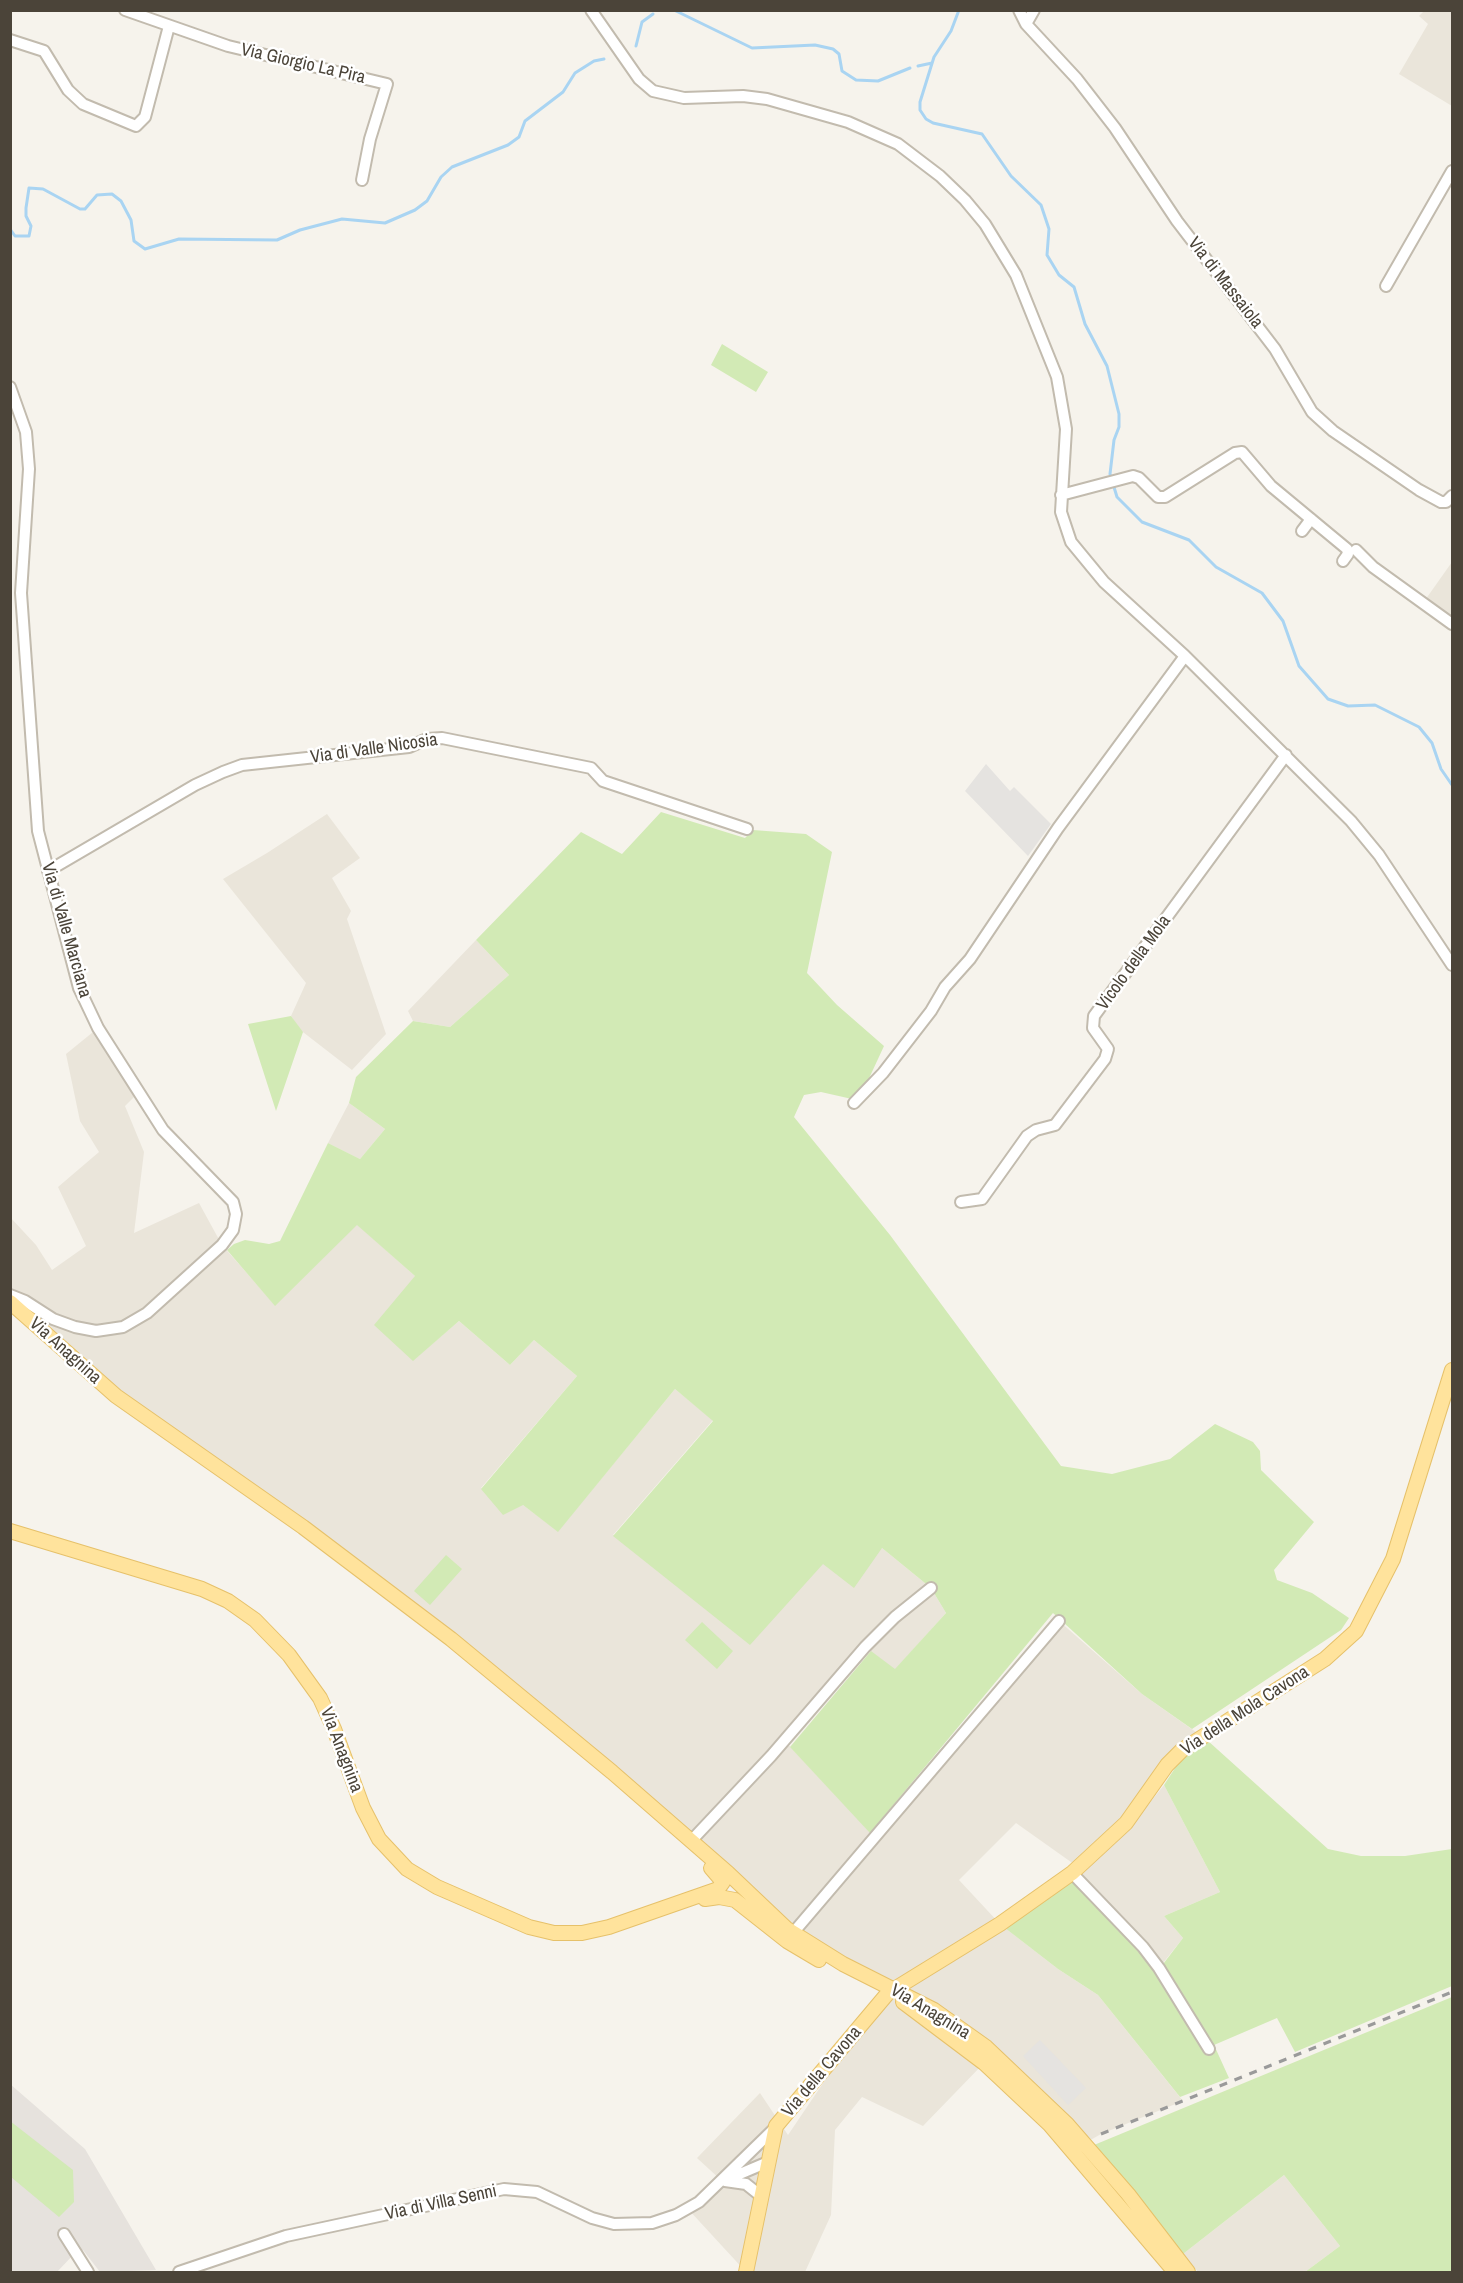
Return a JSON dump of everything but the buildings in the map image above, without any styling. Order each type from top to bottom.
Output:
[{"type":"main road","name":"Via Anagnina","points":[[10,1302],[109,1390],[404,1602],[663,1816],[793,1933],[891,1991]]},
{"type":"main road","name":"Via della Mola Cavona","points":[[891,1991],[990,1930],[1071,1873],[1125,1823],[1167,1765],[1182,1750],[1324,1659],[1356,1631],[1394,1559],[1452,1370]]},
{"type":"main road","name":"Via Anagnina","points":[[10,1531],[196,1587],[228,1601],[255,1620],[289,1655],[320,1698],[334,1728],[363,1808],[380,1841],[403,1866],[425,1881],[511,1920],[554,1933],[592,1932],[720,1887],[722,1880],[663,1816]]},
{"type":"main road","name":"Via Anagnina","points":[[670,1904],[713,1897],[735,1900],[803,1952],[954,2022],[996,2055],[1174,2272]]},
{"type":"main road","name":"Via della Cavona","points":[[746,2272],[761,2196],[764,2163],[776,2126],[891,1991]]},
{"type":"main road","name":"Via Anagnina","points":[[1026,2093],[1067,2124],[1128,2194],[1188,2272]]},
{"type":"street","name":"Via Giorgio La Pira","points":[[125,10],[228,46],[387,84],[370,139],[362,180]]},
{"type":"street","points":[[591,10],[639,79],[653,92],[684,98],[743,96],[767,99],[848,122],[898,144],[958,192],[985,224],[1012,268],[1057,377],[1066,429],[1061,495],[1063,525],[1071,542],[1104,582],[1185,656],[1351,821],[1379,855],[1452,965]]},
{"type":"street","name":"Via di Massaiola","points":[[1019,10],[1026,24],[1077,79],[1115,128],[1177,221],[1275,349],[1312,412],[1333,431],[1426,495],[1441,502],[1446,502],[1452,496]]},
{"type":"street","points":[[1026,24],[1034,10]]},
{"type":"street","points":[[10,40],[44,51],[64,85],[83,104],[136,126],[145,117],[169,26]]},
{"type":"street","points":[[1386,286],[1452,171]]},
{"type":"street","name":"Via di Valle Marciana","points":[[10,387],[26,432],[29,469],[21,593],[38,831],[79,988],[98,1028],[163,1130],[233,1202],[236,1214],[233,1230],[222,1245],[147,1313],[123,1327],[96,1331],[75,1327],[53,1319],[25,1301],[10,1295]]},
{"type":"street","points":[[1061,495],[1125,477],[1137,477],[1158,497],[1165,497],[1235,453],[1242,452],[1271,486],[1348,550],[1343,561]]},
{"type":"street","points":[[1302,531],[1311,519]]},
{"type":"street","points":[[1356,550],[1373,567],[1452,624]]},
{"type":"street","points":[[854,1103],[883,1073],[931,1011],[945,987],[970,959],[1058,828],[1185,656]]},
{"type":"street","name":"Via di Valle Nicosia","points":[[48,871],[184,791],[242,765],[409,747],[427,739],[442,738],[591,768],[603,781],[747,829]]},
{"type":"street","name":"Vicolo della Mola","points":[[961,1202],[982,1200],[1027,1136],[1036,1130],[1055,1125],[1105,1059],[1108,1049],[1093,1028],[1094,1016],[1286,756]]},
{"type":"street","points":[[692,1841],[771,1756],[865,1647],[899,1613],[931,1588]]},
{"type":"street","points":[[793,1933],[1059,1621]]},
{"type":"street","points":[[1071,1873],[1148,1954],[1209,2049]]},
{"type":"street","name":"Via di Villa Senni","points":[[179,2272],[297,2234],[504,2189],[537,2192],[592,2218],[614,2224],[644,2225],[665,2220],[688,2209],[722,2181],[776,2126]]},
{"type":"street","points":[[757,2146],[764,2163]]},
{"type":"street","points":[[749,2154],[764,2163]]},
{"type":"street","points":[[722,2181],[764,2163]]},
{"type":"street","points":[[722,2181],[746,2184],[761,2196]]},
{"type":"street","points":[[64,2234],[88,2272]]},
{"type":"shaded area","points":[[1424,11],[1452,11],[1452,106],[1399,74],[1428,24],[1419,16]]},
{"type":"shaded area","points":[[1452,562],[1452,624],[1423,603]]},
{"type":"shaded area","points":[[986,764],[1010,791],[1014,787],[1051,824],[1028,856],[965,791]]},
{"type":"shaded area","points":[[327,814],[360,858],[332,878],[351,911],[347,919],[386,1034],[352,1070],[299,1029],[291,1016],[306,983],[223,879]]},
{"type":"shaded area","points":[[476,940],[509,975],[450,1027],[413,1021],[408,1011]]},
{"type":"shaded area","points":[[98,1028],[139,1092],[125,1106],[144,1152],[134,1233],[199,1203],[222,1245],[275,1305],[357,1224],[415,1276],[413,1360],[459,1321],[510,1365],[534,1340],[577,1376],[481,1488],[523,1505],[558,1531],[675,1389],[713,1420],[613,1535],[823,1564],[882,1548],[931,1588],[946,1613],[895,1670],[866,1648],[784,1740],[875,1837],[1059,1621],[1142,1694],[1203,1737],[1182,1750],[1105,1845],[1124,1835],[1164,1785],[1220,1892],[1164,1916],[1183,1938],[1159,1968],[1109,1912],[1078,1867],[1016,1823],[959,1880],[1000,1924],[1058,1969],[1098,1995],[1183,2101],[1101,2134],[1073,2150],[984,2063],[923,2126],[862,2097],[835,2130],[831,2215],[805,2272],[746,2272],[688,2209],[722,2181],[697,2158],[760,2093],[788,2135],[882,1996],[879,1989],[803,1940],[451,1639],[188,1448],[11,1303],[10,1217],[36,1245],[52,1270],[86,1246],[58,1187],[99,1152],[80,1121],[66,1054]]},
{"type":"shaded area","points":[[349,1103],[385,1129],[360,1159],[328,1143]]},
{"type":"shaded area","points":[[1040,2040],[1086,2088],[1068,2105],[1023,2056]]},
{"type":"shaded area","points":[[10,2084],[85,2149],[156,2270],[100,2272],[83,2250],[74,2254],[57,2272],[11,2272]]},
{"type":"shaded area","points":[[1284,2175],[1340,2246],[1305,2272],[1198,2272],[1183,2254]]},
{"type":"green space","points":[[722,344],[768,372],[756,392],[711,365]]},
{"type":"green space","points":[[661,812],[745,838],[753,830],[806,834],[832,852],[807,973],[837,1005],[884,1046],[865,1087],[852,1099],[821,1092],[804,1095],[794,1117],[890,1235],[1061,1466],[1112,1474],[1170,1459],[1215,1424],[1253,1442],[1260,1451],[1261,1470],[1314,1522],[1274,1570],[1277,1580],[1312,1593],[1349,1618],[1341,1630],[1192,1729],[1142,1694],[1053,1613],[870,1833],[790,1747],[871,1651],[895,1669],[946,1613],[931,1588],[882,1548],[854,1588],[823,1564],[750,1645],[613,1536],[713,1421],[675,1389],[558,1532],[523,1505],[503,1515],[481,1489],[577,1376],[534,1340],[510,1365],[459,1321],[413,1361],[374,1325],[415,1276],[357,1225],[275,1306],[227,1250],[234,1244],[245,1240],[269,1244],[280,1241],[328,1143],[360,1159],[385,1129],[349,1103],[356,1077],[413,1021],[450,1027],[509,975],[476,940],[581,832],[622,854]]},
{"type":"green space","points":[[291,1016],[303,1032],[276,1111],[248,1024]]},
{"type":"green space","points":[[446,1555],[462,1569],[430,1605],[414,1591]]},
{"type":"green space","points":[[702,1622],[733,1651],[717,1669],[685,1640]]},
{"type":"green space","points":[[1207,1740],[1328,1849],[1361,1856],[1405,1856],[1452,1849],[1452,1986],[1295,2052],[1277,2018],[1214,2045],[1229,2078],[1180,2097],[1098,1995],[1058,1969],[1005,1928],[1071,1880],[1136,1946],[1157,1972],[1183,1938],[1164,1916],[1220,1892],[1164,1785],[1183,1756]]},
{"type":"green space","points":[[1452,1997],[1452,2272],[1305,2272],[1340,2246],[1284,2175],[1183,2254],[1094,2145]]},
{"type":"green space","points":[[10,2121],[73,2170],[74,2202],[59,2217],[11,2177]]},
{"type":"waterway","points":[[674,10],[752,48],[815,45],[833,49],[839,54],[842,71],[856,80],[878,81],[910,68]]},
{"type":"waterway","points":[[959,10],[951,31],[934,57],[920,102],[920,110],[926,119],[933,123],[982,134],[1011,176],[1041,205],[1049,229],[1047,255],[1059,275],[1074,287],[1085,324],[1107,366],[1119,414],[1119,427],[1114,440],[1110,474],[1117,497],[1142,522],[1189,540],[1216,567],[1262,593],[1283,621],[1299,666],[1328,699],[1348,706],[1375,705],[1419,727],[1432,743],[1441,769],[1452,785]]},
{"type":"waterway","points":[[636,46],[642,22],[653,14]]},
{"type":"waterway","points":[[10,229],[15,236],[29,236],[31,226],[26,216],[29,188],[43,189],[80,209],[85,209],[97,195],[112,194],[121,201],[131,220],[134,241],[145,249],[179,239],[277,240],[300,230],[342,219],[385,223],[415,210],[427,201],[441,177],[452,167],[508,145],[519,137],[525,121],[563,92],[575,73],[594,61],[604,59]]},
{"type":"waterway","points":[[918,66],[932,63]]},
{"type":"railway","points":[[1101,2134],[1452,1992]]}]
